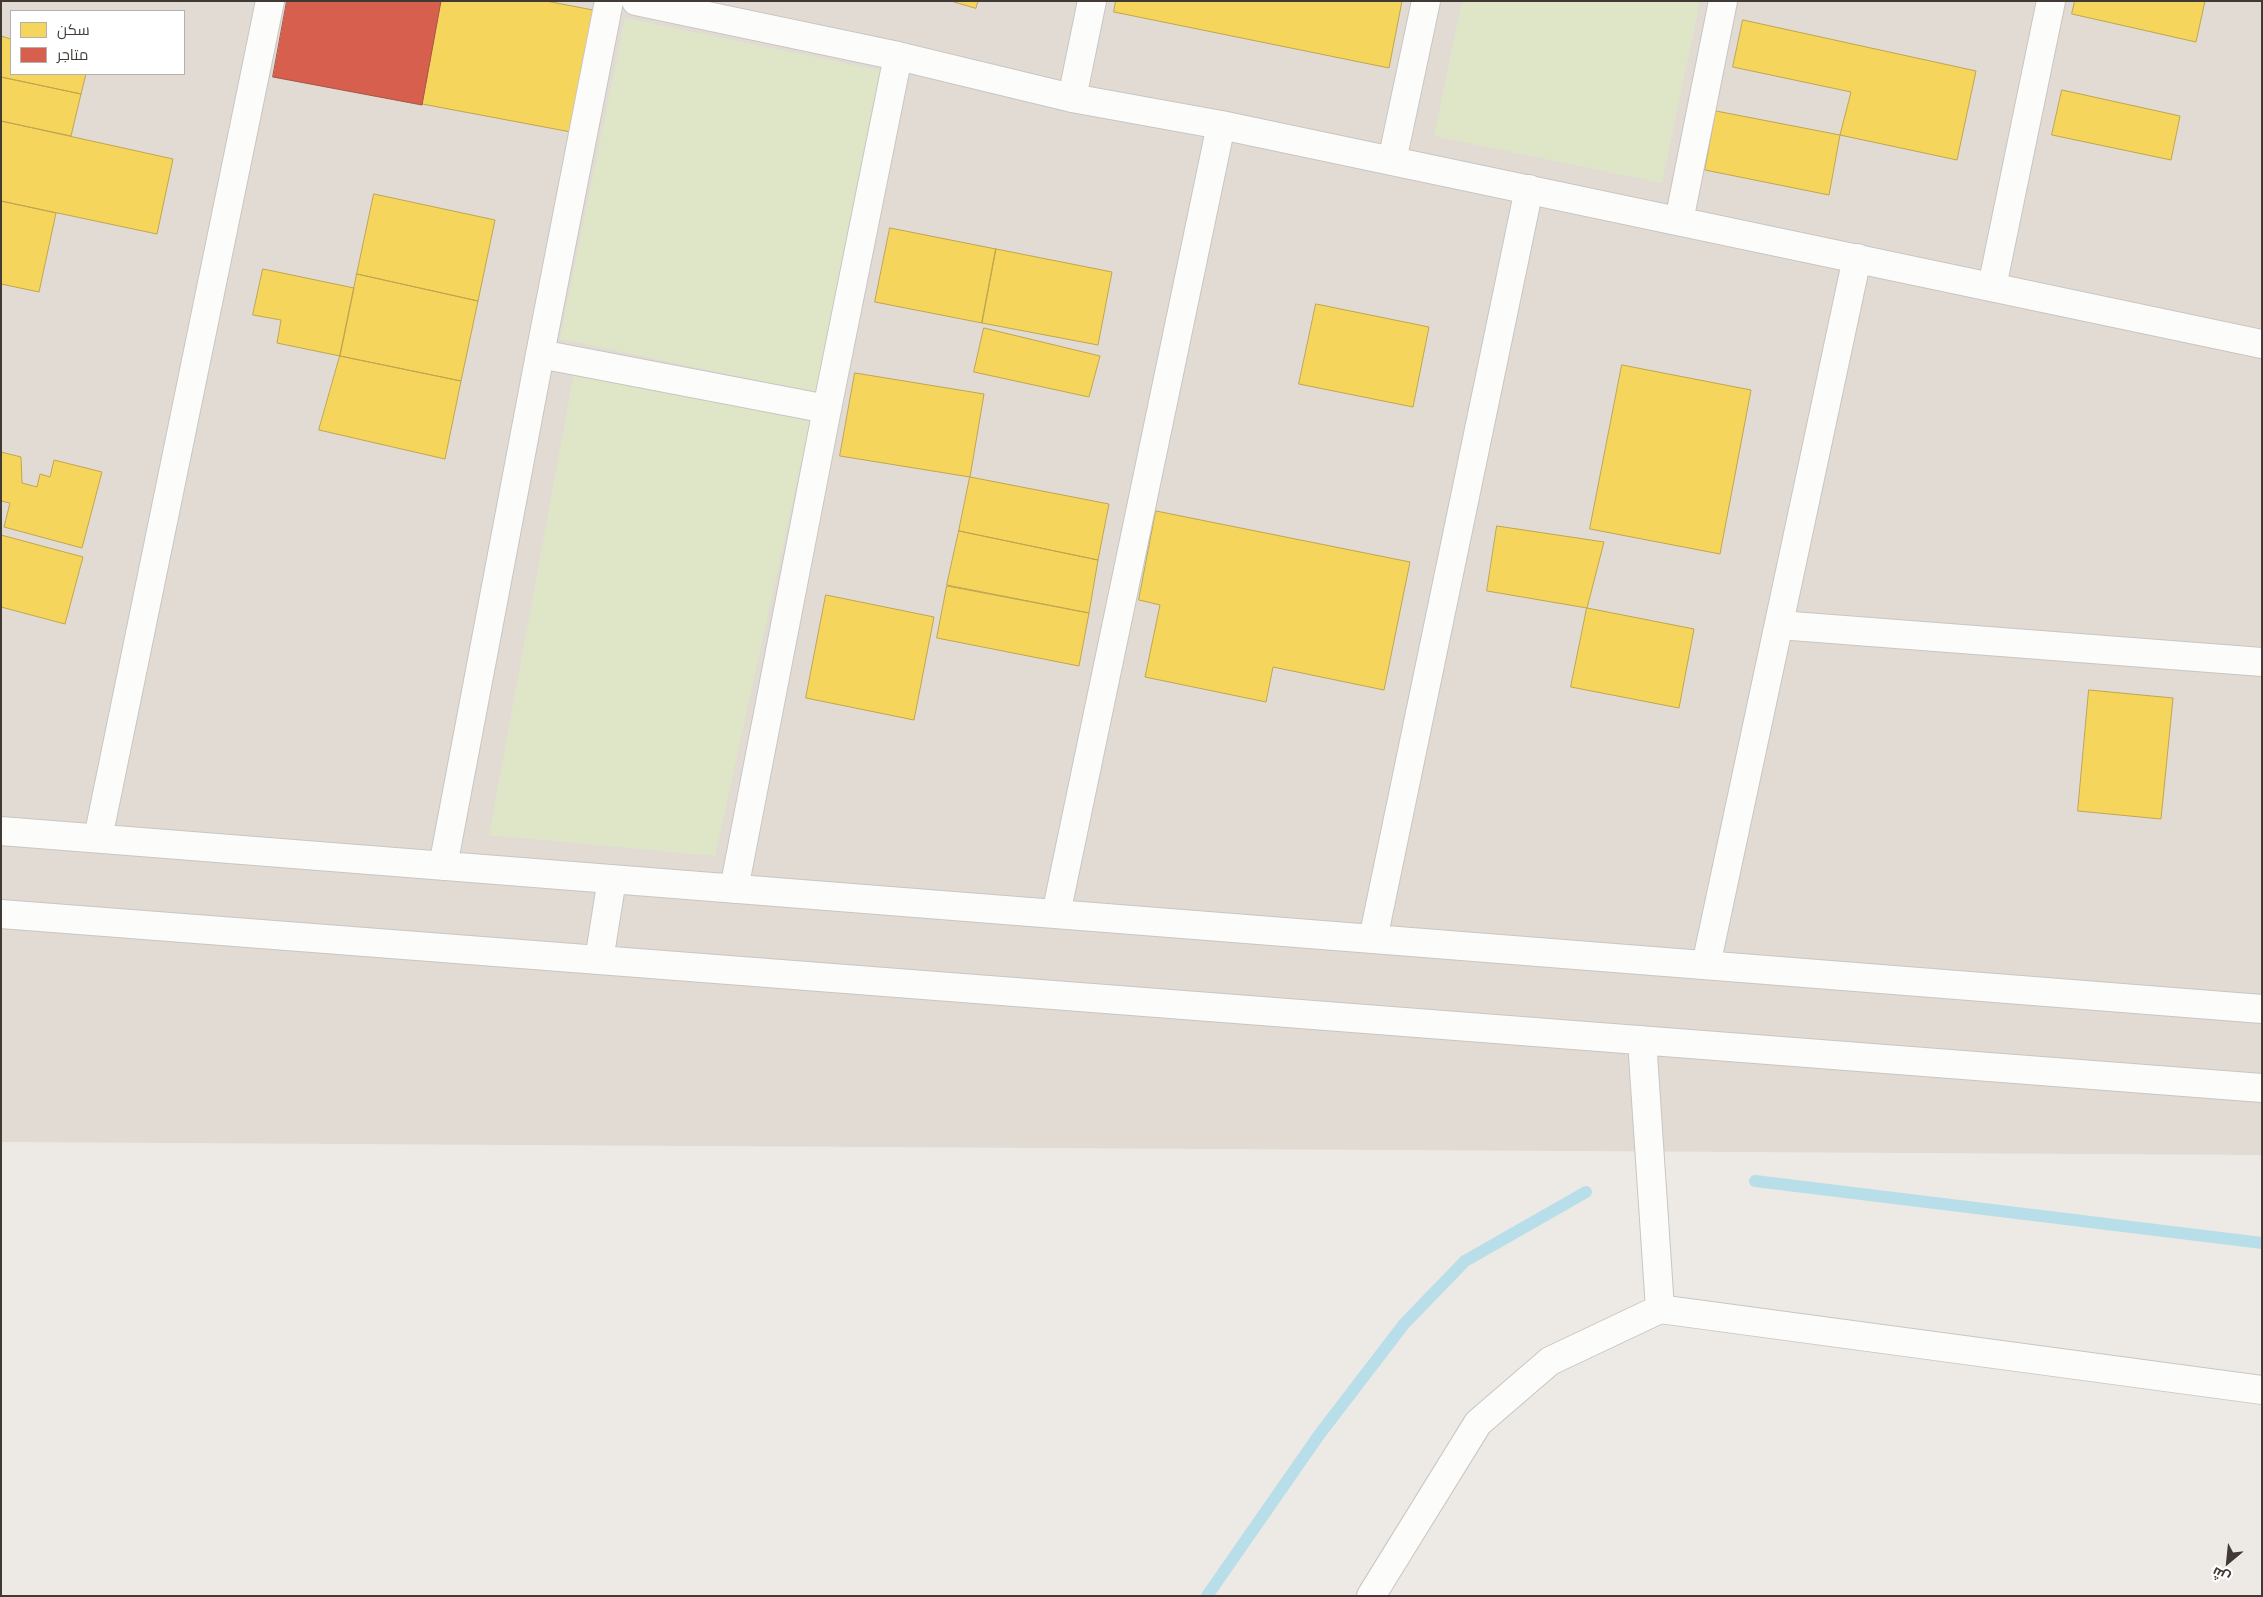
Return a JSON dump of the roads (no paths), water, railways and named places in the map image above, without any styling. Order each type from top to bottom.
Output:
[{"type":"street","points":[[98,838],[270,1]]},
{"type":"street","points":[[443,866],[609,1]]},
{"type":"street","points":[[636,1],[898,56],[1072,98],[1221,126],[1529,189],[2262,344]]},
{"type":"street","points":[[1072,98],[1092,1]]},
{"type":"street","points":[[1392,161],[1426,1]]},
{"type":"street","points":[[1679,221],[1722,1]]},
{"type":"street","points":[[1992,287],[2051,1]]},
{"type":"street","points":[[734,889],[898,56]]},
{"type":"street","points":[[1056,914],[1221,126]]},
{"type":"street","points":[[1373,939],[1529,189]]},
{"type":"street","points":[[1706,965],[1857,258]]},
{"type":"street","points":[[540,354],[827,409]]},
{"type":"street","points":[[1779,626],[2262,662]]},
{"type":"street","points":[[1,831],[2262,1009]]},
{"type":"street","points":[[599,960],[612,879]]},
{"type":"street","points":[[1,914],[2262,1088]]},
{"type":"street","points":[[1642,1040],[1660,1309]]},
{"type":"street","points":[[1371,1596],[1478,1423],[1550,1361],[1660,1309],[2262,1390]]},
{"type":"waterway","points":[[1755,1181],[2262,1243]]},
{"type":"waterway","points":[[1207,1596],[1319,1435],[1404,1324],[1465,1261],[1586,1192]]}]
